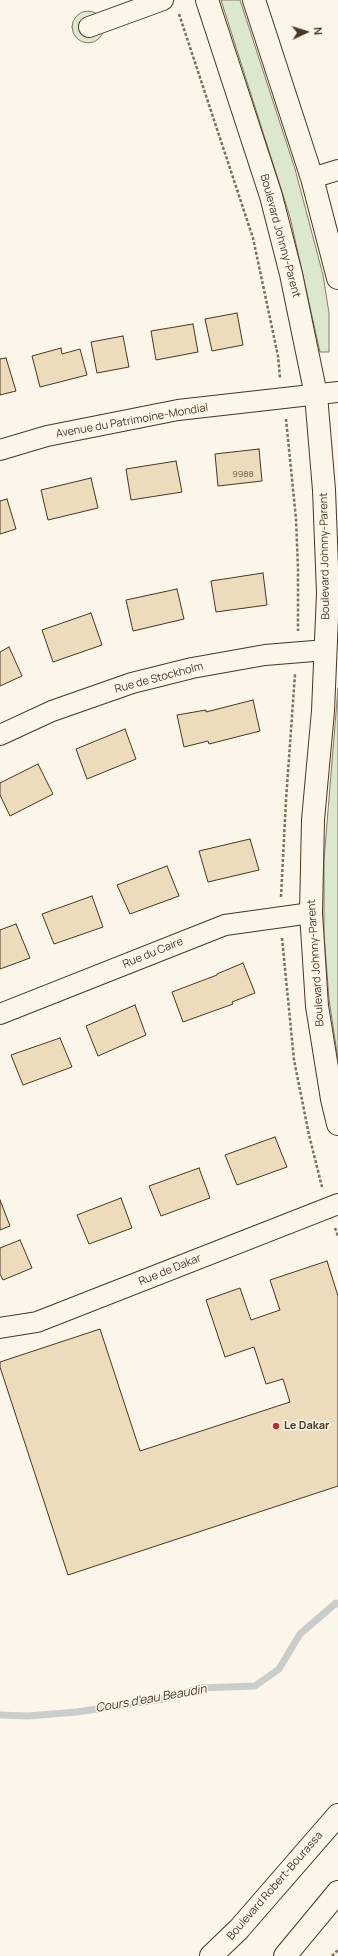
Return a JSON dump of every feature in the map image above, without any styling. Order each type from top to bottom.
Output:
[{"type":"main road","name":"Boulevard Johnny-Parent","points":[[207,0],[270,196],[291,274],[316,395],[324,490],[328,593],[323,711],[313,820],[310,913],[317,1006],[332,1098],[338,1124]]},
{"type":"main road","points":[[254,0],[312,178],[338,278]]},
{"type":"main road","name":"Boulevard Robert-Bourassa","points":[[211,1956],[239,1929],[338,1815]]},
{"type":"main road","points":[[285,1956],[338,1892]]},
{"type":"street","points":[[89,27],[170,4]]},
{"type":"street","points":[[312,178],[338,170]]},
{"type":"street","name":"Avenue du Patrimoine-Mondial","points":[[0,450],[47,436],[178,410],[338,392]]},
{"type":"street","name":"Rue de Stockholm","points":[[0,735],[52,711],[132,683],[192,668],[265,655],[326,650]]},
{"type":"street","name":"Rue du Caire","points":[[0,1014],[225,924],[310,913]]},
{"type":"street","name":"Rue de Dakar","points":[[0,1328],[37,1322],[333,1206]]},
{"type":"path","points":[[170,4],[236,181],[253,238],[278,356],[296,519],[298,568],[297,652],[286,800],[280,917],[294,1060],[309,1135],[333,1206],[338,1236]]},
{"type":"path","points":[[332,1956],[338,1950]]},
{"type":"green space","points":[[221,0],[240,0],[295,169],[323,275],[329,313],[329,352],[320,352],[290,217]]},
{"type":"green space","points":[[85,11],[91,11],[101,18],[104,27],[103,33],[97,40],[91,43],[85,43],[75,36],[72,30],[72,24],[79,14]]},
{"type":"green space","points":[[338,688],[338,1060],[329,999],[324,934],[324,860]]},
{"type":"building","points":[[237,313],[243,345],[212,351],[205,319]]},
{"type":"building","points":[[193,324],[198,352],[156,360],[151,331]]},
{"type":"building","points":[[123,336],[129,367],[97,373],[91,342]]},
{"type":"building","points":[[61,348],[62,354],[80,349],[87,375],[40,387],[32,356]]},
{"type":"building","points":[[6,358],[16,391],[0,395],[0,359]]},
{"type":"building","points":[[259,449],[262,481],[218,486],[215,454]]},
{"type":"building","points":[[176,461],[182,492],[131,500],[126,469]]},
{"type":"building","points":[[91,478],[98,508],[48,520],[41,490]]},
{"type":"building","points":[[7,499],[16,529],[0,534],[0,501]]},
{"type":"building","points":[[263,573],[267,605],[216,612],[211,581]]},
{"type":"building","points":[[177,589],[184,619],[133,631],[126,600]]},
{"type":"building","points":[[91,613],[102,645],[53,662],[42,630]]},
{"type":"building","points":[[9,647],[22,676],[0,686],[0,652]]},
{"type":"building","points":[[253,700],[260,731],[209,744],[208,741],[184,747],[177,715],[206,710],[206,712]]},
{"type":"building","points":[[125,729],[136,759],[87,779],[76,749]]},
{"type":"building","points":[[38,764],[53,794],[10,816],[0,795],[0,783]]},
{"type":"building","points":[[250,839],[259,870],[208,882],[199,851]]},
{"type":"building","points":[[167,866],[179,896],[130,914],[117,885]]},
{"type":"building","points":[[92,896],[103,927],[54,944],[42,914]]},
{"type":"building","points":[[16,924],[30,958],[0,969],[0,930]]},
{"type":"building","points":[[243,963],[255,993],[232,1002],[233,1004],[183,1022],[172,992],[217,975]]},
{"type":"building","points":[[135,1005],[146,1035],[98,1056],[86,1026]]},
{"type":"building","points":[[60,1038],[72,1067],[23,1085],[11,1055]]},
{"type":"building","points":[[275,1137],[287,1167],[237,1185],[225,1155]]},
{"type":"building","points":[[199,1168],[210,1198],[161,1216],[149,1186]]},
{"type":"building","points":[[121,1198],[132,1228],[89,1244],[77,1215]]},
{"type":"building","points":[[0,1200],[10,1226],[0,1230]]},
{"type":"building","points":[[20,1240],[32,1268],[3,1280],[0,1274],[0,1248]]},
{"type":"building","name":"Le Dakar","points":[[327,1261],[338,1296],[338,1486],[68,1575],[0,1367],[0,1362],[100,1329],[140,1451],[290,1402],[283,1379],[266,1384],[254,1347],[225,1357],[206,1300],[240,1288],[251,1320],[280,1310],[270,1280]]},
{"type":"waterway","name":"Cours d'eau Beaudin","points":[[0,1715],[28,1716],[77,1712],[163,1699],[200,1688],[255,1686],[279,1669],[300,1634],[336,1603],[338,1604]]},
{"type":"place","name":"Le Dakar","points":[[276,1426]]}]
